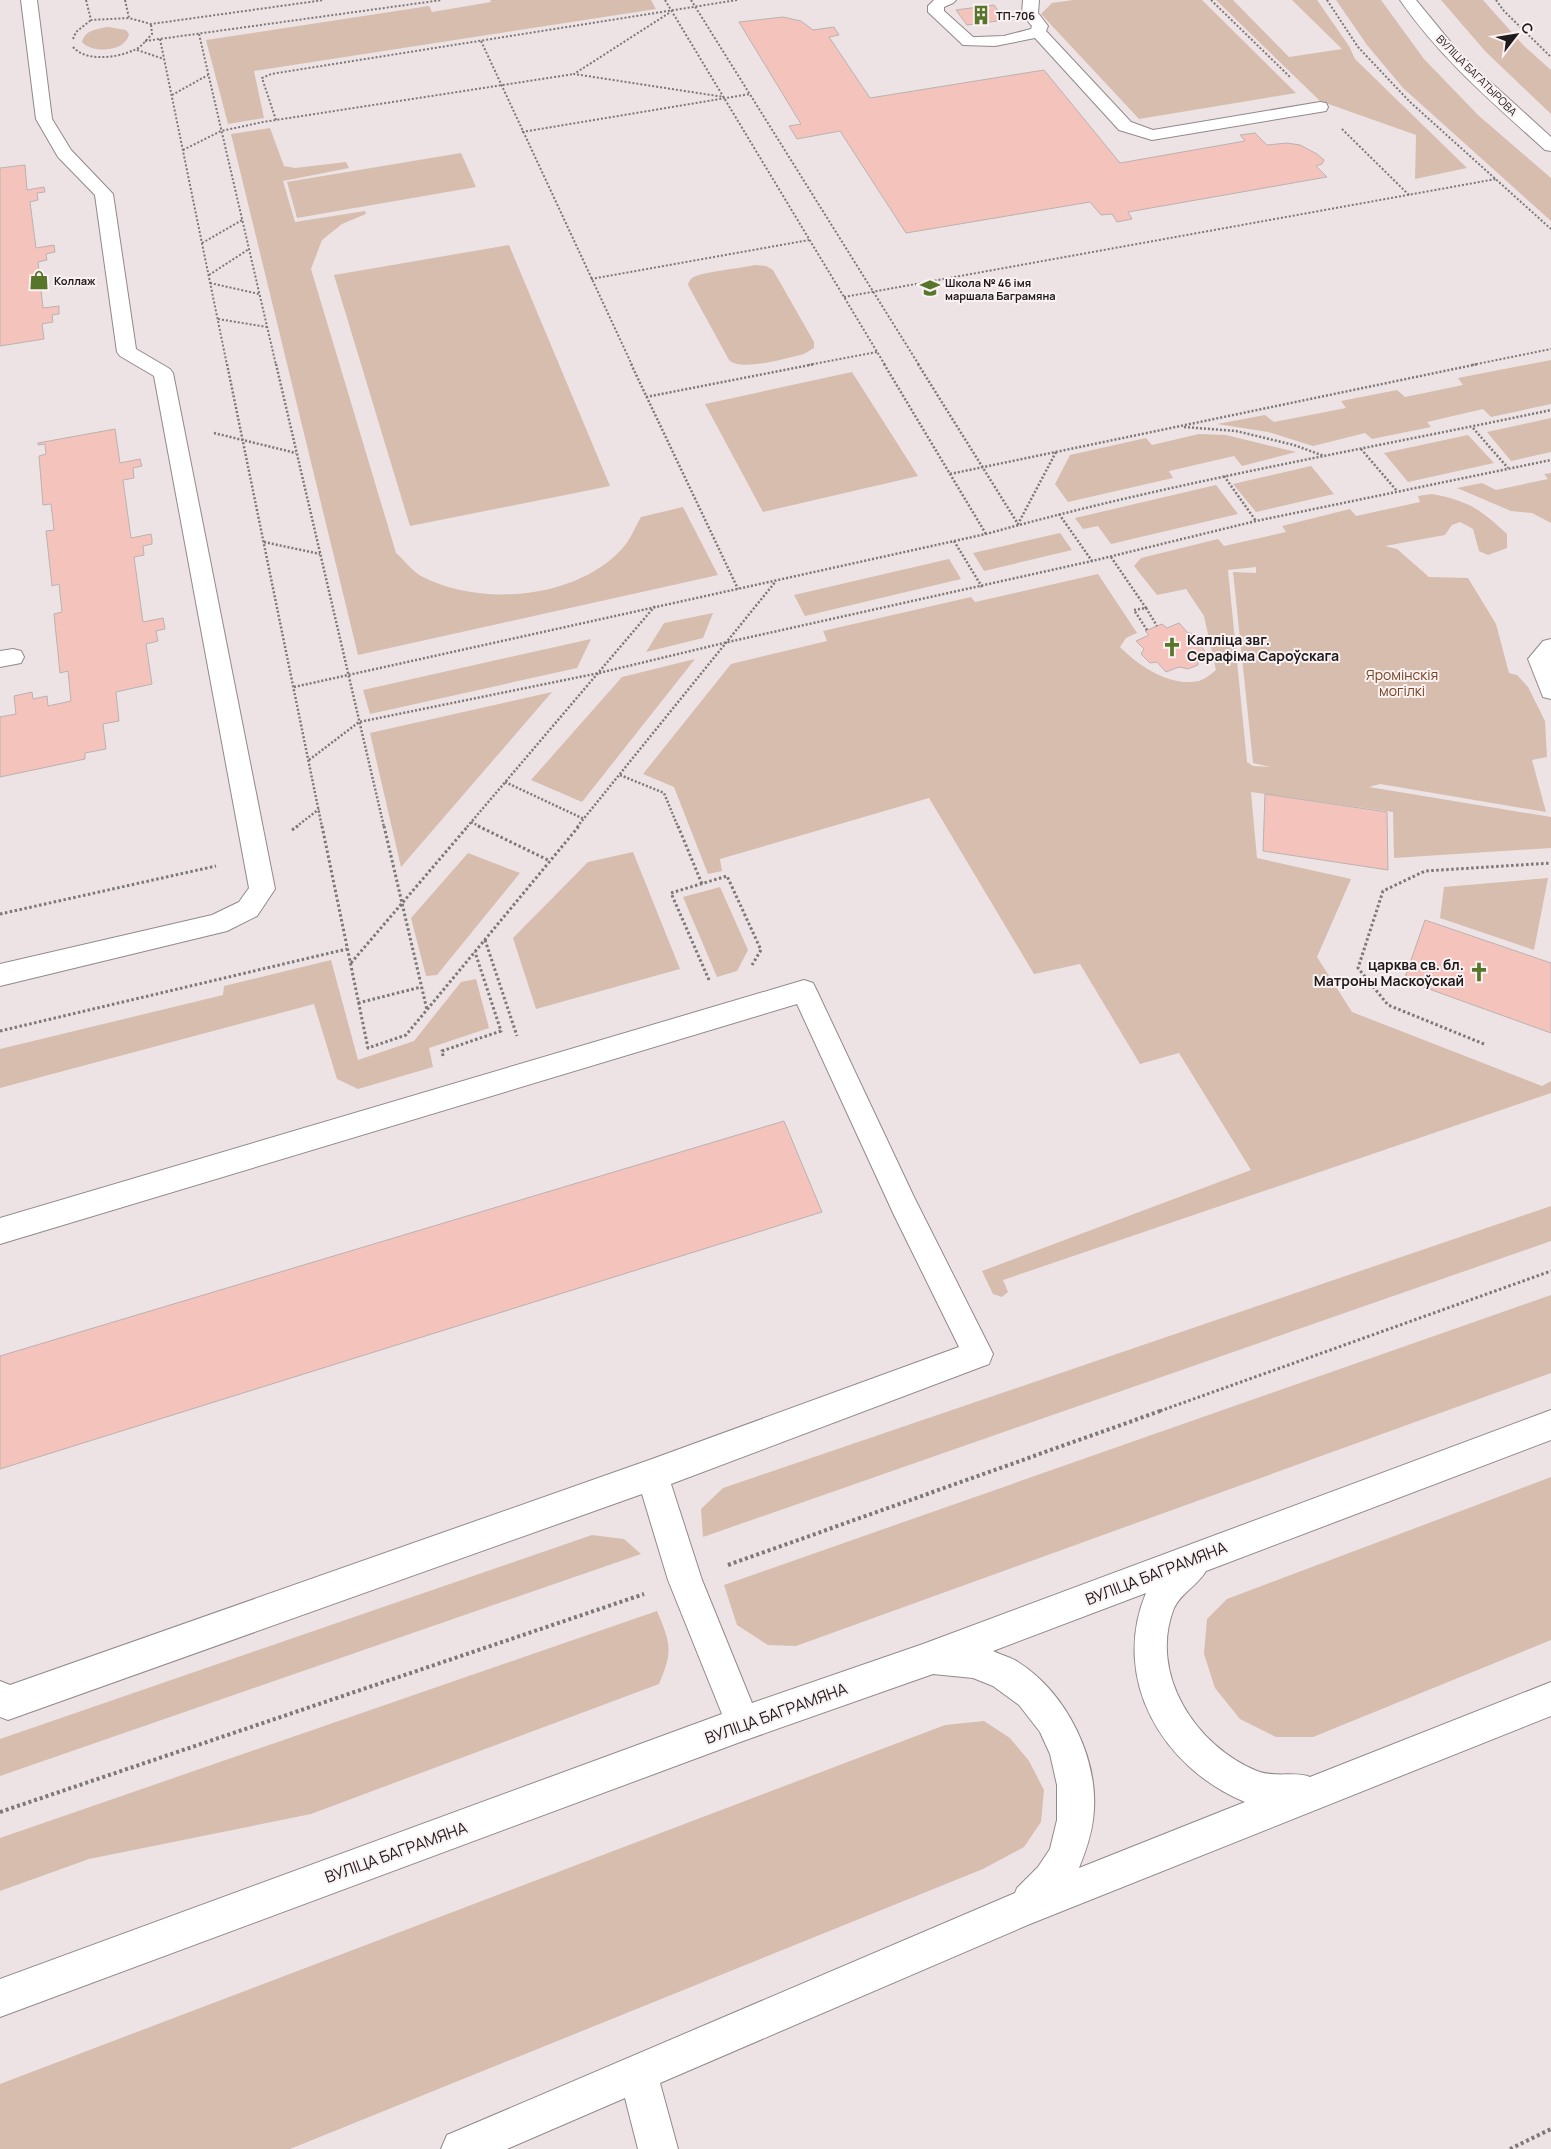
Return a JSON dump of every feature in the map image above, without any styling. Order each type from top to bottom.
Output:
[{"type":"street","points":[[0,975],[218,924],[248,909],[262,888],[163,373],[127,352],[104,194],[64,153],[44,119],[29,0]]},
{"type":"street","points":[[948,0],[942,1],[936,6],[936,12],[969,42],[981,43],[1038,32]]},
{"type":"street","points":[[1031,0],[1030,14],[1040,26],[1038,32]]},
{"type":"street","name":"ВУЛІЦА БАГАТЫРОВА","points":[[1408,0],[1421,20],[1479,81],[1551,146]]},
{"type":"street","points":[[1038,32],[1125,126],[1152,135],[1320,107]]},
{"type":"street","points":[[1551,647],[1539,659],[1551,691]]},
{"type":"street","points":[[0,1232],[804,991],[904,1206],[978,1354],[652,1475],[8,1704],[0,1698]]},
{"type":"street","name":"ВУЛІЦА БАГРАМЯНА","points":[[0,1998],[743,1724],[923,1661],[1551,1425]]},
{"type":"street","points":[[652,1475],[685,1580],[743,1724]]},
{"type":"street","points":[[1219,1550],[1194,1561],[1175,1579],[1159,1602],[1152,1629],[1150,1659],[1157,1691],[1172,1721],[1193,1750],[1220,1771],[1251,1787],[1284,1794],[1315,1792],[1344,1781]]},
{"type":"street","points":[[923,1661],[952,1658],[980,1663],[1008,1676],[1032,1695],[1052,1718],[1067,1747],[1076,1782],[1076,1819],[1066,1854],[1049,1884],[1023,1908]]},
{"type":"street","points":[[461,2149],[1023,1908],[1551,1699]]},
{"type":"street","points":[[638,2074],[658,2149]]},
{"type":"path","points":[[86,0],[91,20]]},
{"type":"path","points":[[125,0],[129,18]]},
{"type":"path","points":[[151,24],[152,34],[146,41],[136,50],[117,55],[94,57],[79,54],[71,44],[76,32],[91,20],[129,18],[151,24],[324,0]]},
{"type":"path","points":[[146,41],[442,0]]},
{"type":"path","points":[[665,0],[986,534]]},
{"type":"path","points":[[691,0],[1018,524]]},
{"type":"path","points":[[276,120],[262,78],[271,74],[737,0]]},
{"type":"path","points":[[1327,0],[1358,47],[1410,102],[1551,228]]},
{"type":"path","points":[[1496,0],[1504,11],[1551,57]]},
{"type":"path","points":[[574,74],[672,11]]},
{"type":"path","points":[[199,34],[427,1010]]},
{"type":"path","points":[[160,39],[368,1048],[406,1035],[550,861],[776,581]]},
{"type":"path","points":[[481,41],[500,86],[646,398],[738,589]]},
{"type":"path","points":[[136,50],[165,59]]},
{"type":"path","points":[[183,150],[221,131],[276,120],[574,74],[724,98]]},
{"type":"path","points":[[172,95],[208,75]]},
{"type":"path","points":[[522,132],[750,94]]},
{"type":"path","points":[[844,297],[1496,179]]},
{"type":"path","points":[[202,243],[242,220]]},
{"type":"path","points":[[591,279],[809,240]]},
{"type":"path","points":[[209,275],[249,249]]},
{"type":"path","points":[[210,283],[260,294]]},
{"type":"path","points":[[218,319],[267,327]]},
{"type":"path","points":[[950,474],[1551,349]]},
{"type":"path","points":[[646,398],[877,352]]},
{"type":"path","points":[[294,687],[986,534],[1059,514],[1224,476],[1472,428],[1551,410]]},
{"type":"path","points":[[172,422],[296,453]]},
{"type":"path","points":[[1178,426],[1236,431],[1294,445],[1324,456]]},
{"type":"path","points":[[1472,428],[1508,468]]},
{"type":"path","points":[[1360,449],[1397,491]]},
{"type":"path","points":[[1018,524],[1056,452]]},
{"type":"path","points":[[308,760],[359,722],[599,673],[728,642],[1110,557],[1256,521],[1551,460]]},
{"type":"path","points":[[1224,476],[1256,521]]},
{"type":"path","points":[[1059,514],[1092,561]]},
{"type":"path","points":[[954,541],[982,586]]},
{"type":"path","points":[[264,542],[320,554]]},
{"type":"path","points":[[1110,557],[1158,626]]},
{"type":"path","points":[[350,963],[402,905],[655,606]]},
{"type":"path","points":[[1146,608],[1134,610],[1147,630]]},
{"type":"path","points":[[620,774],[664,793],[702,884]]},
{"type":"path","points":[[505,782],[584,819]]},
{"type":"path","points":[[0,914],[257,857],[319,809]]},
{"type":"path","points":[[471,822],[550,861]]},
{"type":"path","points":[[1484,1044],[1388,1005],[1358,968],[1383,891],[1426,871],[1551,863]]},
{"type":"path","points":[[711,985],[671,892],[727,876],[760,950],[751,967]]},
{"type":"path","points":[[485,939],[519,1042]]},
{"type":"path","points":[[0,1031],[348,949]]},
{"type":"path","points":[[445,1062],[442,1051],[501,1031],[475,952]]},
{"type":"path","points":[[358,1003],[421,987]]},
{"type":"path","points":[[0,1812],[685,1580],[1551,1271]]},
{"type":"path","points":[[1510,2149],[1551,2129]]},
{"type":"green space","points":[[490,0],[651,0],[656,9],[254,71],[264,118],[228,124],[206,40],[429,6],[432,12],[491,2]]},
{"type":"green space","points":[[1073,0],[1202,0],[1296,93],[1139,119],[1041,14],[1052,3]]},
{"type":"green space","points":[[1216,0],[1233,0],[1289,57],[1342,49],[1292,0],[1317,0],[1349,46],[1355,59],[1467,168],[1415,179],[1416,135],[1320,101]]},
{"type":"green space","points":[[1336,0],[1381,0],[1424,59],[1478,115],[1551,178],[1551,221],[1403,88],[1367,45]]},
{"type":"green space","points":[[1441,0],[1483,0],[1524,46],[1551,70],[1551,114],[1485,51]]},
{"type":"green space","points":[[108,27],[126,30],[129,34],[127,40],[122,45],[108,49],[93,48],[82,42],[89,33],[96,29]]},
{"type":"green space","points":[[270,128],[284,166],[295,168],[346,162],[349,168],[283,181],[295,222],[365,211],[366,214],[342,224],[322,240],[311,269],[396,553],[411,568],[421,576],[445,586],[472,592],[530,593],[558,587],[584,577],[607,562],[626,544],[641,517],[683,507],[718,575],[358,655],[231,134]]},
{"type":"green space","points":[[461,153],[476,187],[297,218],[287,182]]},
{"type":"green space","points":[[509,245],[610,486],[410,526],[334,275]]},
{"type":"green space","points":[[755,265],[766,266],[773,270],[814,342],[814,348],[804,354],[765,363],[743,365],[729,360],[688,285],[692,278],[697,276]]},
{"type":"green space","points":[[1551,360],[1551,404],[1491,417],[1483,409],[1427,422],[1431,427],[1372,439],[1365,433],[1313,446],[1268,432],[1217,424],[1265,415],[1274,422],[1346,408],[1341,401],[1397,390],[1405,397],[1463,385],[1458,378]]},
{"type":"green space","points":[[852,372],[918,476],[763,512],[705,404]]},
{"type":"green space","points":[[1551,418],[1551,452],[1511,461],[1487,432]]},
{"type":"green space","points":[[1199,434],[1226,435],[1296,452],[1242,466],[1234,456],[1169,471],[1173,478],[1068,502],[1055,484],[1070,455],[1146,438],[1152,445]]},
{"type":"green space","points":[[1468,435],[1494,463],[1408,482],[1384,453]]},
{"type":"green space","points":[[1311,466],[1334,494],[1256,512],[1233,484]]},
{"type":"green space","points":[[1551,473],[1551,523],[1532,513],[1511,511],[1457,488],[1482,483],[1496,490],[1548,479],[1544,474]]},
{"type":"green space","points":[[1216,485],[1238,514],[1111,544],[1098,526],[1083,529],[1075,518]]},
{"type":"green space","name":"Яромінскія могілкі","points":[[1432,494],[1465,503],[1481,512],[1507,534],[1507,548],[1488,555],[1479,551],[1473,529],[1460,522],[1452,525],[1445,535],[1385,546],[1397,549],[1429,577],[1468,578],[1496,624],[1509,673],[1517,675],[1528,687],[1545,721],[1547,757],[1532,760],[1546,812],[1380,784],[1369,787],[1551,817],[1551,848],[1394,858],[1393,812],[1251,792],[1257,858],[1351,879],[1317,957],[1352,1012],[1542,1086],[1551,1081],[1551,1093],[1003,1280],[1008,1292],[1002,1297],[993,1294],[982,1271],[1251,1170],[1179,1053],[1140,1064],[1080,964],[1034,974],[929,798],[720,859],[722,871],[708,874],[674,787],[643,774],[731,664],[827,641],[823,631],[971,597],[975,602],[1098,574],[1137,633],[1126,638],[1120,647],[1137,662],[1156,674],[1177,681],[1199,681],[1216,670],[1204,616],[1186,589],[1157,595],[1134,566],[1141,558],[1218,539],[1224,546],[1286,532],[1282,526],[1350,509],[1356,516],[1420,502],[1418,496]],"holes":[[[1256,567],[1256,573],[1233,572],[1253,763],[1270,767],[1253,766],[1247,762],[1228,570]]]},
{"type":"green space","points":[[1060,533],[1072,550],[984,571],[973,553]]},
{"type":"green space","points":[[949,559],[961,579],[805,616],[794,595]]},
{"type":"green space","points":[[713,613],[703,638],[646,652],[664,623]]},
{"type":"green space","points":[[591,639],[577,668],[370,714],[363,690]]},
{"type":"green space","points":[[695,659],[582,802],[531,780],[622,677]]},
{"type":"green space","points":[[552,692],[401,867],[370,733]]},
{"type":"green space","points":[[633,852],[680,969],[536,1009],[513,938],[588,862]]},
{"type":"green space","points":[[468,853],[520,873],[437,975],[426,976],[411,918]]},
{"type":"green space","points":[[1548,878],[1534,950],[1440,918],[1444,887]]},
{"type":"green space","points":[[720,887],[748,950],[737,971],[717,977],[683,897]]},
{"type":"green space","points":[[331,960],[358,1060],[414,1041],[461,982],[476,979],[489,1028],[429,1048],[433,1067],[358,1089],[337,1079],[314,1004],[0,1088],[0,1049],[223,995],[224,986]]},
{"type":"green space","points":[[1551,1206],[1551,1241],[703,1537],[701,1509],[723,1488]]},
{"type":"green space","points":[[1551,1295],[1551,1373],[796,1646],[768,1645],[737,1625],[724,1585]]},
{"type":"green space","points":[[1551,1477],[1551,1640],[1313,1737],[1276,1737],[1240,1719],[1215,1688],[1204,1654],[1207,1619],[1227,1599]]},
{"type":"green space","points":[[592,1535],[624,1539],[641,1554],[0,1776],[0,1739]]},
{"type":"green space","points":[[657,1611],[665,1632],[668,1648],[667,1663],[659,1684],[311,1814],[89,1859],[0,1891],[0,1838]]},
{"type":"green space","points":[[984,1721],[1010,1738],[1029,1761],[1044,1790],[1041,1822],[1024,1847],[983,1869],[290,2149],[0,2149],[0,2084],[945,1725]]},
{"type":"building","name":"ТП-706","points":[[994,5],[1005,20],[967,25],[956,10]]},
{"type":"building","points":[[783,17],[801,21],[813,30],[834,27],[839,35],[829,37],[870,98],[1044,70],[1120,163],[1245,141],[1240,135],[1255,133],[1267,145],[1287,143],[1300,145],[1317,154],[1324,160],[1322,164],[1316,166],[1327,177],[1128,212],[1132,219],[1117,222],[1112,214],[1101,215],[1090,202],[906,233],[840,131],[797,139],[789,126],[801,124],[739,22]]},
{"type":"building","points":[[25,165],[27,190],[44,187],[45,192],[37,193],[38,200],[30,202],[36,248],[54,245],[55,252],[46,254],[47,260],[38,262],[43,308],[59,306],[59,314],[52,315],[53,322],[42,324],[44,339],[0,346],[0,168]]},
{"type":"building","points":[[115,429],[120,463],[140,459],[142,466],[133,468],[134,478],[123,480],[131,538],[151,534],[152,539],[152,544],[143,546],[144,555],[134,557],[143,622],[163,618],[165,629],[156,631],[158,641],[146,644],[152,684],[116,692],[119,721],[103,724],[106,749],[85,753],[85,759],[0,777],[0,717],[16,714],[14,696],[32,692],[33,699],[47,696],[48,706],[71,701],[68,671],[60,673],[54,614],[62,612],[59,584],[52,586],[46,531],[54,530],[51,504],[43,505],[39,456],[46,454],[45,444],[38,445],[38,443]]},
{"type":"building","name":"Капліца звг. Серафіма Сароўскага","points":[[1179,623],[1188,633],[1197,634],[1202,639],[1200,645],[1208,655],[1198,659],[1198,665],[1188,669],[1179,667],[1166,672],[1157,662],[1150,663],[1141,654],[1144,649],[1136,641],[1149,635],[1145,631],[1162,624],[1167,628]]},
{"type":"building","points":[[1265,794],[1387,812],[1388,870],[1263,851]]},
{"type":"building","name":"царква св. бл. Матроны Маскоўскай","points":[[1425,920],[1551,963],[1551,1033],[1404,980]]},
{"type":"building","points":[[784,1121],[822,1212],[0,1469],[0,1356]]},
{"type":"place","name":"ТП-706","points":[[981,15]]},
{"type":"place","name":"Коллаж","points":[[39,280]]},
{"type":"place","name":"Школа № 46 імя маршала Баграмяна","points":[[930,288]]},
{"type":"place","name":"Капліца звг. Серафіма Сароўскага","points":[[1172,647]]},
{"type":"place","name":"царква св. бл. Матроны Маскоўскай","points":[[1479,972]]}]
